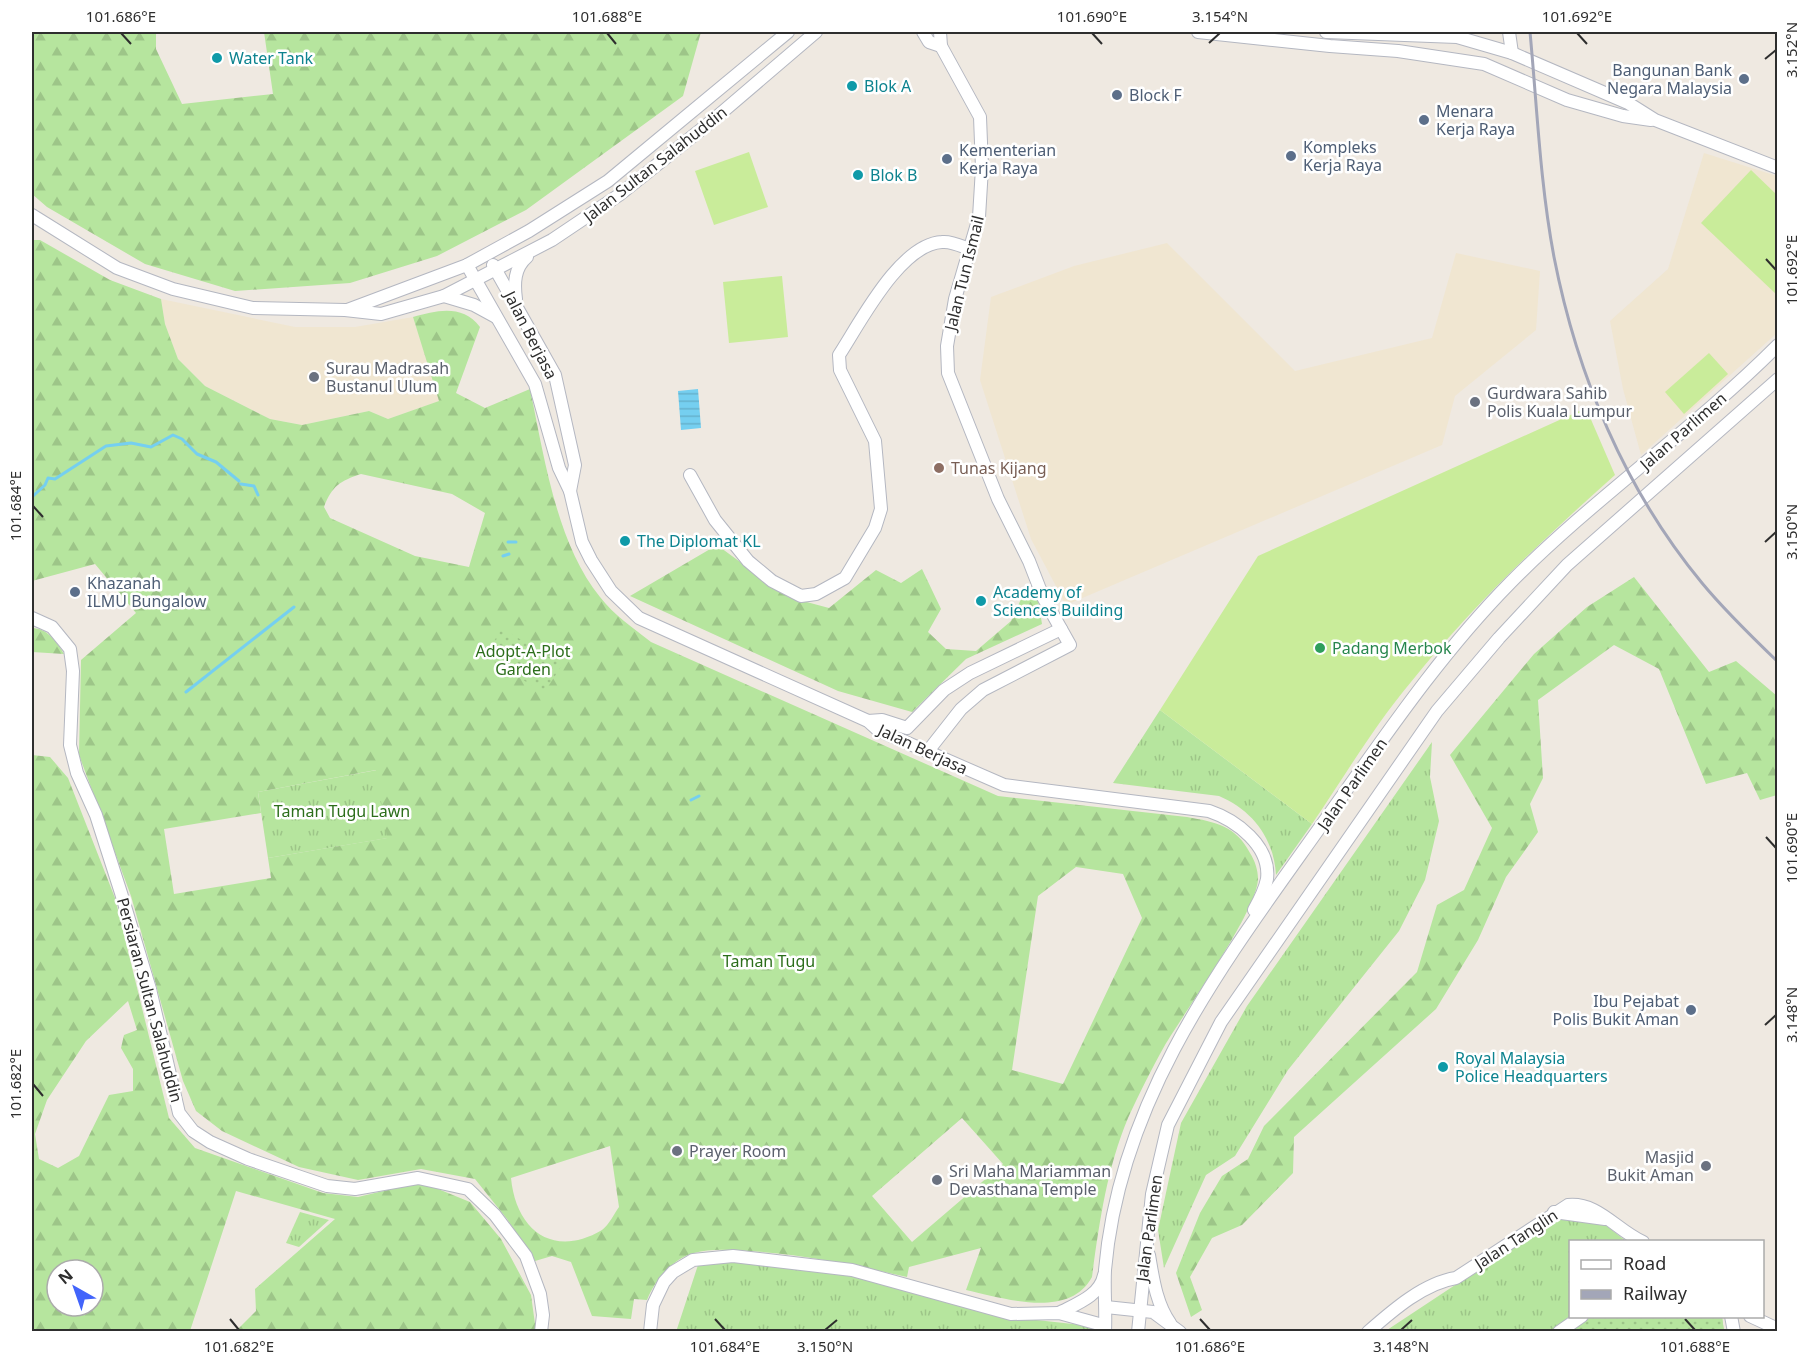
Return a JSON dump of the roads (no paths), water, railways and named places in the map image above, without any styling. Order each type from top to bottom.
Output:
[{"type":"street","name":"Jalan Sultan Salahuddin","points":[[345,310],[467,265],[608,181],[788,32]]},
{"type":"street","name":"Jalan Sultan Salahuddin","points":[[32,215],[117,268],[173,289],[253,308],[345,310],[381,314],[444,296],[537,249],[619,195],[713,120],[816,32]]},
{"type":"street","name":"Jalan Tun Ismail","points":[[923,32],[929,42],[940,46]]},
{"type":"street","name":"Jalan Tun Ismail","points":[[924,750],[961,709],[983,690],[1070,645],[1043,597],[1029,561],[998,499],[948,373],[946,346],[955,298],[979,217],[982,168],[980,117],[940,46],[940,32]]},
{"type":"street","points":[[1198,32],[1398,51],[1484,64],[1567,100],[1623,116],[1655,120]]},
{"type":"street","points":[[1326,32],[1458,37],[1512,53],[1628,103],[1655,120],[1778,168]]},
{"type":"street","points":[[1458,37],[1470,32]]},
{"type":"street","points":[[1509,32],[1512,53]]},
{"type":"street","points":[[1757,159],[1778,163]]},
{"type":"street","points":[[690,475],[715,520],[748,561],[772,581],[801,596],[816,594],[845,578],[875,528],[881,509],[875,441],[840,370],[839,355],[903,262],[924,248],[940,242],[969,249]]},
{"type":"street","points":[[516,304],[515,279],[521,262],[537,249]]},
{"type":"street","name":"Jalan Berjasa","points":[[487,254],[555,375],[575,465],[570,491]]},
{"type":"street","name":"Jalan Berjasa","points":[[467,265],[535,384],[559,468],[570,491],[577,526],[591,560],[610,591],[639,618],[868,721],[878,730],[1004,785],[1209,811],[1236,823],[1258,848],[1267,878],[1238,943]]},
{"type":"street","points":[[444,296],[474,305],[497,318]]},
{"type":"street","name":"Jalan Parlimen","points":[[1105,1330],[1105,1270],[1117,1197],[1142,1116],[1170,1054],[1199,1002],[1238,943],[1410,702],[1509,584],[1563,532],[1706,412],[1778,345]]},
{"type":"street","name":"Jalan Parlimen","points":[[1138,1332],[1152,1194],[1168,1125],[1221,1022],[1437,711],[1499,638],[1567,565],[1778,379]]},
{"type":"street","name":"Persiaran Sultan Salahuddin","points":[[32,618],[52,627],[70,649],[73,671],[70,745],[77,773],[96,815],[122,893],[150,989],[179,1113],[194,1131],[210,1142],[248,1159],[327,1186],[355,1189],[418,1178],[468,1189],[495,1215],[525,1256],[540,1294],[543,1315],[541,1332]]},
{"type":"street","points":[[1046,658],[1061,629]]},
{"type":"street","points":[[868,721],[882,720],[907,728],[922,716],[945,690],[970,673],[1061,629]]},
{"type":"street","points":[[922,716],[917,727],[924,750]]},
{"type":"street","name":"Jalan Tanglin","points":[[1368,1332],[1389,1314],[1439,1281],[1456,1278],[1568,1205],[1581,1204],[1595,1208],[1630,1239]]},
{"type":"street","points":[[1146,1236],[1153,1283],[1164,1314],[1170,1323]]},
{"type":"street","points":[[650,1332],[653,1305],[664,1282],[693,1260],[707,1257],[777,1260],[852,1270],[1011,1314],[1059,1313],[1099,1324],[1105,1330]]},
{"type":"street","points":[[1059,1313],[1089,1298],[1103,1281],[1105,1270]]},
{"type":"street","points":[[1106,1307],[1153,1312],[1180,1332]]},
{"type":"street","name":"Jalan Tanglin","points":[[1377,1332],[1389,1314]]},
{"type":"street","points":[[1559,1332],[1580,1318]]},
{"type":"street","points":[[1752,1318],[1778,1329]]},
{"type":"water","points":[[698,389],[701,428],[681,430],[678,391]]},
{"type":"waterway","points":[[32,497],[45,485],[48,478],[55,479],[106,446],[131,443],[151,447],[173,435],[182,439],[197,454],[216,462],[239,481]]},
{"type":"waterway","points":[[241,484],[254,486],[258,495]]},
{"type":"waterway","points":[[508,542],[516,542]]},
{"type":"waterway","points":[[503,556],[509,554]]},
{"type":"waterway","points":[[186,692],[294,607]]},
{"type":"waterway","points":[[691,800],[699,796]]},
{"type":"railway","points":[[1530,32],[1549,229],[1564,301],[1591,387],[1627,470],[1674,547],[1720,604],[1778,662]]},
{"type":"place","name":"Water Tank","points":[[217,58]]},
{"type":"place","name":"Bangunan Bank Negara Malaysia","points":[[1744,79]]},
{"type":"place","name":"Blok A","points":[[852,86]]},
{"type":"place","name":"Block F","points":[[1117,95]]},
{"type":"place","name":"Menara Kerja Raya","points":[[1424,120]]},
{"type":"place","name":"Kompleks Kerja Raya","points":[[1291,156]]},
{"type":"place","name":"Kementerian Kerja Raya","points":[[947,159]]},
{"type":"place","name":"Blok B","points":[[858,175]]},
{"type":"place","name":"Surau Madrasah Bustanul Ulum","points":[[314,377]]},
{"type":"place","name":"Gurdwara Sahib Polis Kuala Lumpur","points":[[1475,402]]},
{"type":"place","name":"Tunas Kijang","points":[[939,468]]},
{"type":"place","name":"The Diplomat KL","points":[[625,541]]},
{"type":"place","name":"Khazanah ILMU Bungalow","points":[[75,592]]},
{"type":"place","name":"Academy of Sciences Building","points":[[981,601]]},
{"type":"place","name":"Padang Merbok","points":[[1320,648]]},
{"type":"place","name":"Ibu Pejabat Polis Bukit Aman","points":[[1691,1010]]},
{"type":"place","name":"Royal Malaysia Police Headquarters","points":[[1443,1067]]},
{"type":"place","name":"Prayer Room","points":[[677,1151]]},
{"type":"place","name":"Masjid Bukit Aman","points":[[1706,1166]]},
{"type":"place","name":"Sri Maha Mariamman Devasthana Temple","points":[[937,1180]]},
{"type":"park label","name":"Adopt-A-Plot Garden","points":[[523,660]]},
{"type":"park label","name":"Taman Tugu Lawn","points":[[342,811]]},
{"type":"park label","name":"Taman Tugu","points":[[769,961]]}]
